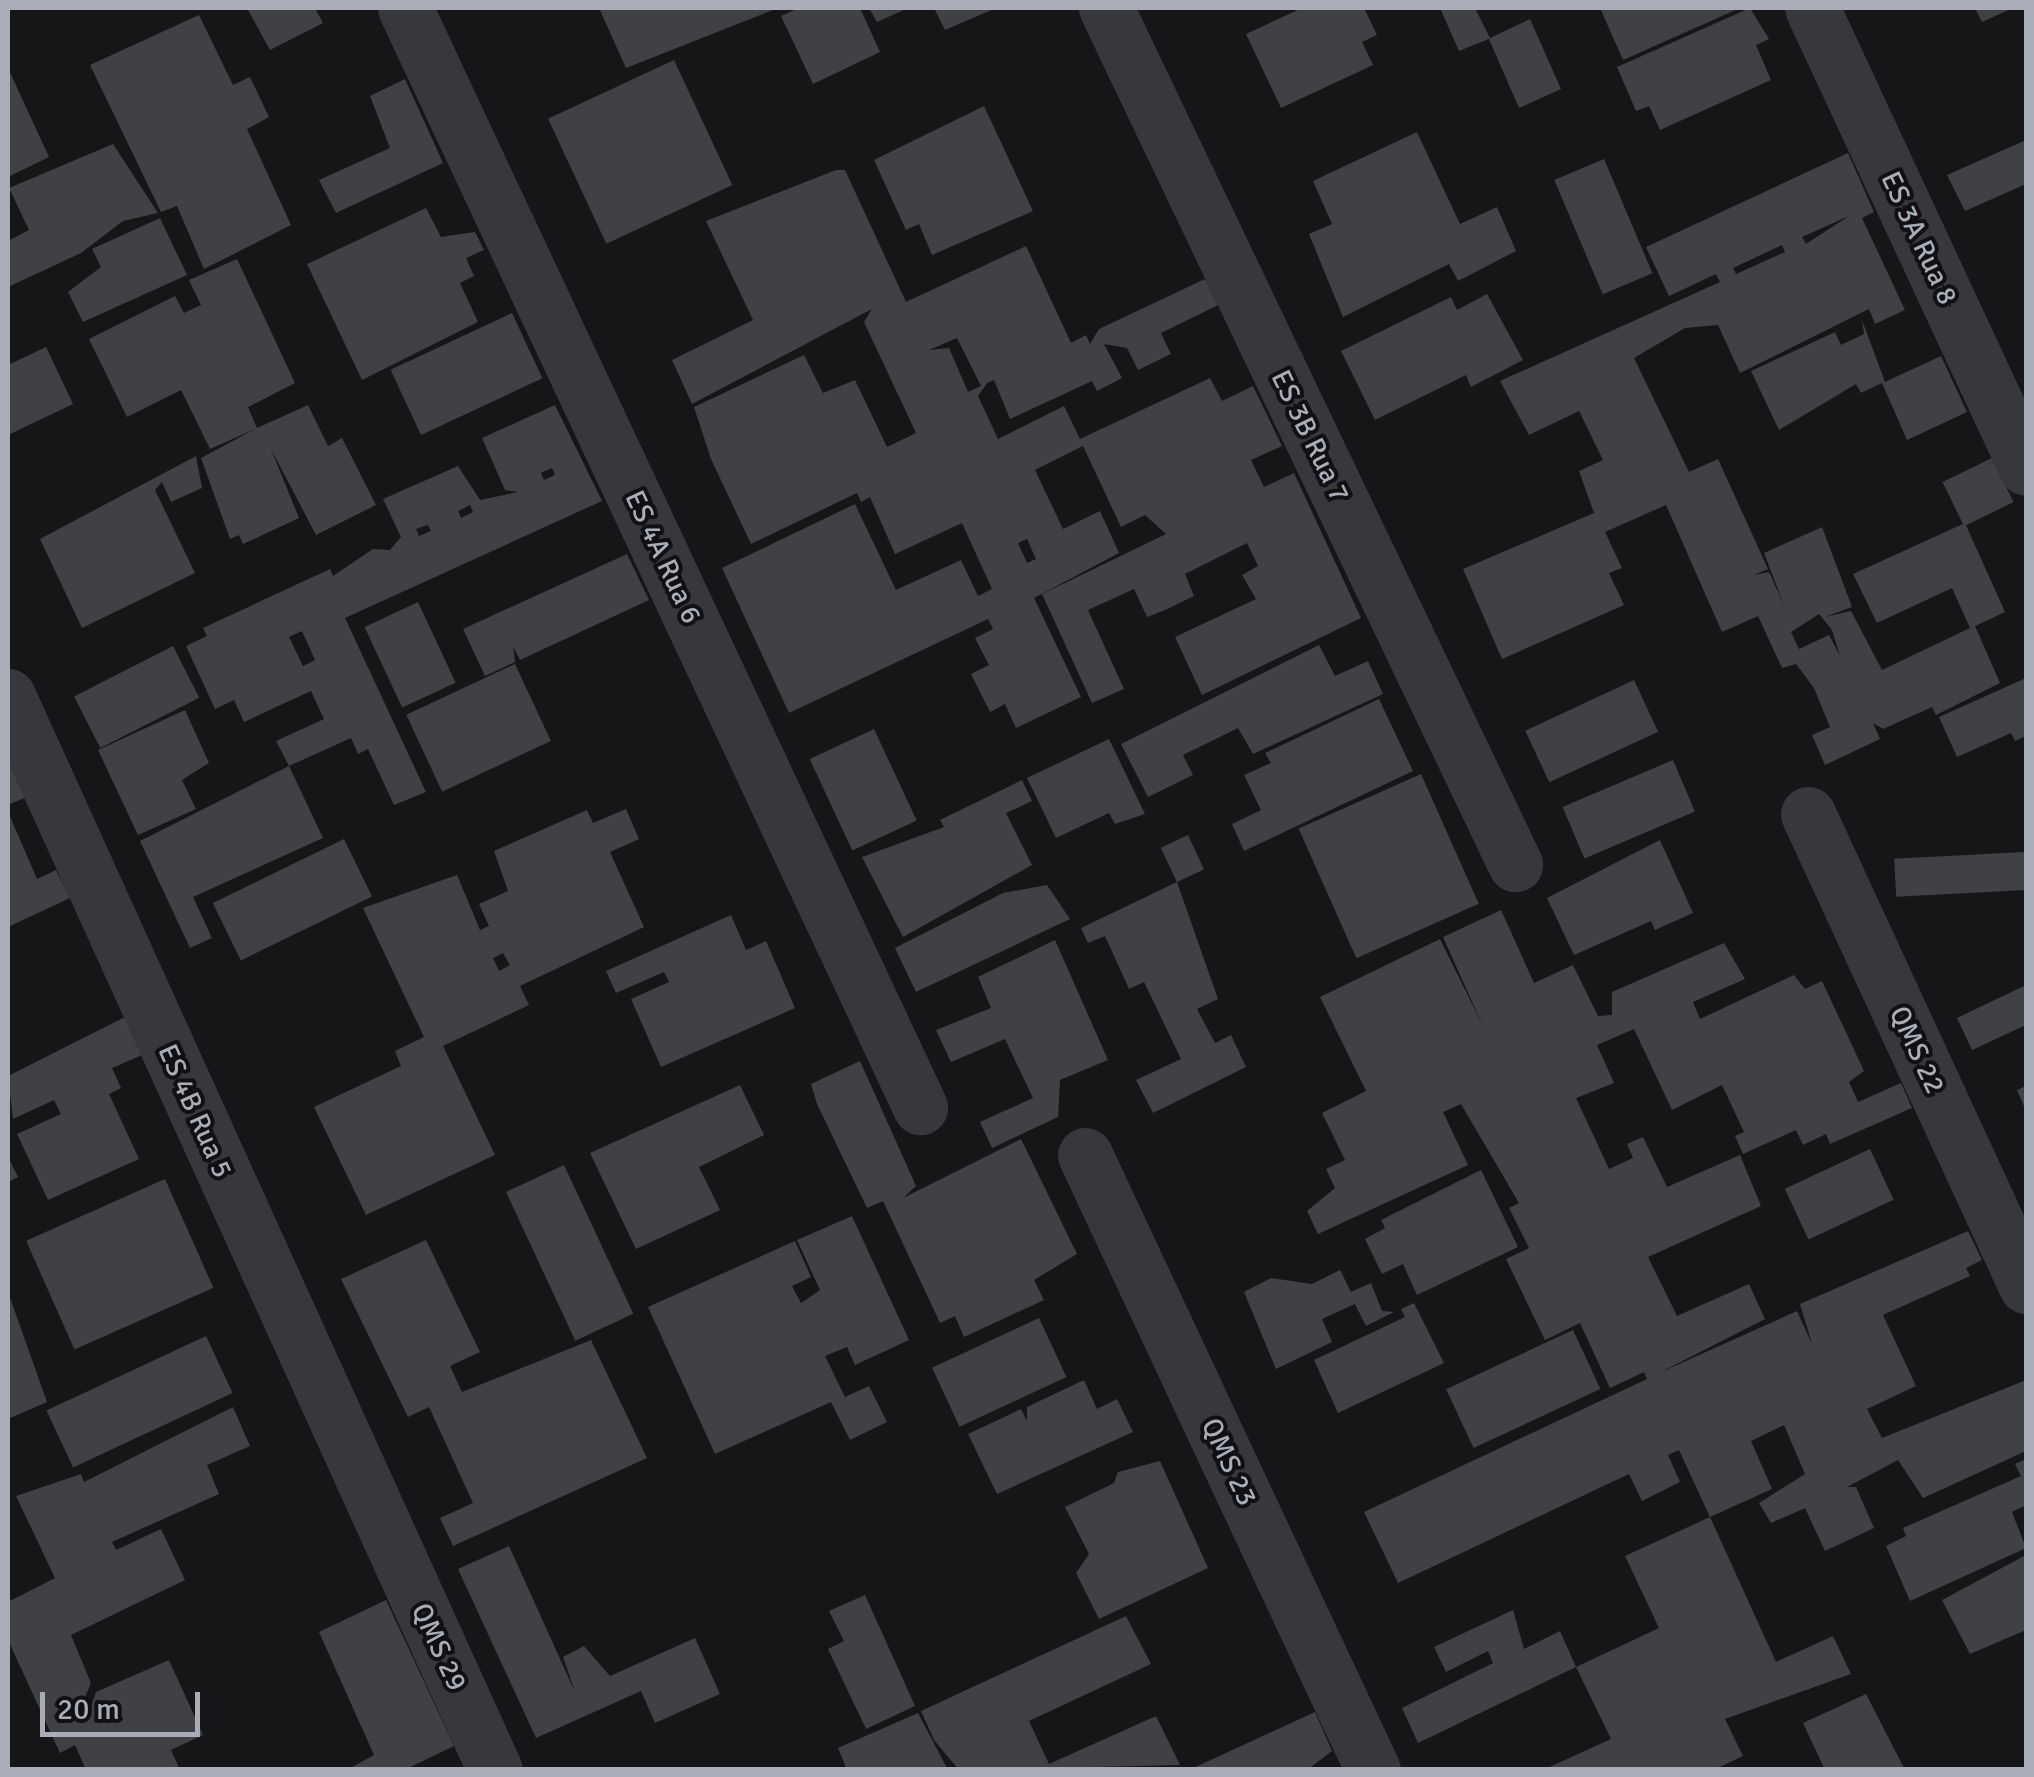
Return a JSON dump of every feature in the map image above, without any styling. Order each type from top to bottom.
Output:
[{"type":"street","name":"ES 4A Rua 6","points":[[405,8],[920,1107]]},
{"type":"street","name":"ES 3B Rua 7","points":[[1106,8],[1515,864]]},
{"type":"street","name":"ES 3A Rua 8","points":[[1812,8],[2026,468]]},
{"type":"street","name":"ES 4B Rua 5","points":[[8,696],[383,1525]]},
{"type":"street","name":"QMS 22","points":[[1808,814],[2026,1286]]},
{"type":"street","name":"QMS 23","points":[[1085,1155],[1373,1770]]},
{"type":"street","name":"QMS 29","points":[[383,1525],[495,1770]]},
{"type":"building","points":[[247,8],[315,8],[323,23],[270,50]]},
{"type":"building","points":[[599,8],[778,8],[626,68]]},
{"type":"building","points":[[799,8],[860,8],[880,52],[813,84],[781,16]]},
{"type":"building","points":[[869,8],[908,8],[877,22]]},
{"type":"building","points":[[934,8],[996,8],[945,30]]},
{"type":"building","points":[[1302,8],[1364,8],[1377,35],[1362,42],[1373,65],[1281,108],[1246,34]]},
{"type":"building","points":[[1440,8],[1475,8],[1490,38],[1530,19],[1561,89],[1519,108],[1489,39],[1459,51]]},
{"type":"building","points":[[1600,8],[1740,8],[1623,60]]},
{"type":"building","points":[[1750,8],[1769,39],[1756,45],[1771,80],[1660,130],[1649,106],[1636,111],[1617,67]]},
{"type":"building","points":[[1975,8],[2013,8],[1982,22]]},
{"type":"building","points":[[199,15],[233,85],[250,77],[269,117],[247,129],[291,225],[204,269],[177,206],[161,212],[90,65]]},
{"type":"building","points":[[674,60],[732,185],[606,244],[548,119]]},
{"type":"building","points":[[8,68],[49,157],[8,177]]},
{"type":"building","points":[[405,79],[443,163],[336,213],[319,180],[390,148],[370,96]]},
{"type":"building","points":[[984,106],[1033,211],[932,255],[919,224],[906,230],[874,160]]},
{"type":"building","points":[[1417,132],[1460,224],[1497,207],[1516,251],[1458,281],[1449,264],[1343,317],[1309,234],[1332,224],[1313,181]]},
{"type":"building","points":[[2026,140],[2026,184],[1965,211],[1947,175]]},
{"type":"building","points":[[113,144],[158,213],[123,221],[81,253],[8,287],[8,241],[29,230],[9,188]]},
{"type":"building","points":[[1848,153],[1874,212],[1862,218],[1905,310],[1875,324],[1869,309],[1740,373],[1718,325],[1685,328],[1634,358],[1689,472],[1718,459],[1768,569],[1754,575],[1769,572],[1784,605],[1764,553],[1822,527],[1852,607],[1825,617],[1851,611],[1882,670],[1970,628],[1952,588],[1877,623],[1853,574],[1965,523],[2005,612],[1975,626],[2000,683],[1936,715],[1932,707],[1883,729],[1873,723],[1880,739],[1825,765],[1812,735],[1830,727],[1814,688],[1796,664],[1782,668],[1758,616],[1722,632],[1666,505],[1605,532],[1622,568],[1609,573],[1624,605],[1502,659],[1463,569],[1594,513],[1579,471],[1603,460],[1579,411],[1529,435],[1500,381],[1720,282],[1716,274],[1669,296],[1646,247]],"holes":[[[1849,216],[1806,244],[1802,237]],[[1782,245],[1785,252],[1736,274],[1733,268]],[[1819,614],[1832,630],[1840,656],[1829,635],[1799,649],[1791,632]]]},
{"type":"building","points":[[1604,159],[1652,273],[1603,294],[1554,180]]},
{"type":"building","points":[[836,170],[845,170],[906,302],[1026,246],[1071,343],[1086,335],[1090,344],[1099,329],[1205,279],[1218,305],[1161,333],[1171,354],[1138,370],[1127,348],[1104,344],[1122,378],[1097,391],[1092,381],[1010,419],[994,380],[978,396],[998,439],[1064,406],[1080,439],[1210,378],[1222,401],[1253,386],[1282,446],[1251,460],[1264,487],[1294,473],[1361,618],[1202,695],[1175,637],[1256,599],[1242,575],[1258,566],[1247,543],[1185,574],[1194,596],[1165,610],[1147,617],[1134,589],[1088,610],[1124,689],[1092,703],[1042,594],[1166,534],[1145,515],[1121,527],[1083,446],[1035,470],[1063,529],[1100,511],[1119,553],[1034,598],[1081,697],[1016,728],[1005,704],[990,712],[971,674],[989,665],[975,638],[993,629],[988,619],[789,713],[722,568],[855,504],[896,590],[961,560],[978,596],[992,589],[962,523],[895,554],[870,497],[861,502],[857,493],[751,544],[711,459],[694,407],[804,355],[823,393],[855,380],[887,447],[916,433],[864,322],[872,309],[692,404],[672,360],[753,320],[706,221]],"holes":[[[957,338],[981,386],[968,392],[949,348],[929,350]],[[1027,539],[1036,559],[1027,563],[1018,543]]]},
{"type":"building","points":[[426,208],[441,237],[475,232],[484,250],[466,258],[474,276],[460,283],[478,322],[362,380],[307,264]]},
{"type":"building","points":[[160,218],[187,275],[83,322],[68,292],[101,267],[92,249]]},
{"type":"building","points":[[237,259],[295,383],[248,407],[257,428],[210,449],[181,390],[127,417],[89,339],[175,296],[184,313],[201,305],[189,280]]},
{"type":"building","points":[[1487,294],[1523,360],[1471,387],[1466,375],[1375,420],[1341,351],[1451,297],[1457,310]]},
{"type":"building","points":[[512,313],[542,378],[421,435],[391,370]]},
{"type":"building","points":[[1862,320],[1885,382],[1941,356],[1967,412],[1907,440],[1882,383],[1861,393],[1856,384],[1779,430],[1751,371],[1835,332],[1841,345],[1864,334]]},
{"type":"building","points":[[46,347],[73,404],[8,435],[8,365]]},
{"type":"building","points":[[308,405],[328,446],[342,438],[376,505],[316,535],[271,449],[299,518],[243,544],[239,535],[230,539],[201,458]]},
{"type":"building","points":[[555,405],[602,501],[345,618],[426,792],[394,805],[368,749],[358,754],[351,738],[289,766],[276,741],[324,719],[311,691],[244,722],[234,700],[215,709],[186,646],[207,636],[203,628],[330,569],[333,576],[373,549],[390,550],[401,537],[383,499],[458,466],[480,500],[518,492],[505,490],[482,438]],"holes":[[[552,468],[555,475],[544,480],[541,473]],[[470,505],[473,512],[461,518],[458,511]],[[428,525],[431,531],[419,536],[416,529]],[[302,631],[315,660],[303,666],[289,637]]]},
{"type":"building","points":[[196,456],[202,488],[171,502],[162,482],[155,490],[195,573],[82,628],[40,539]]},
{"type":"building","points":[[1992,458],[2013,502],[1964,526],[1943,482]]},
{"type":"building","points":[[627,554],[649,600],[520,660],[513,646],[515,662],[485,676],[463,629]]},
{"type":"building","points":[[418,602],[456,683],[402,708],[365,627]]},
{"type":"building","points":[[1319,645],[1335,676],[1368,661],[1383,694],[1253,754],[1238,728],[1183,755],[1193,775],[1148,797],[1121,744]]},
{"type":"building","points":[[173,646],[199,698],[100,748],[74,696]]},
{"type":"building","points":[[515,664],[551,741],[442,792],[406,715]]},
{"type":"building","points":[[2026,678],[2026,736],[2015,741],[2011,733],[1957,757],[1939,717]]},
{"type":"building","points":[[1634,680],[1658,732],[1549,782],[1525,731]]},
{"type":"building","points":[[1379,699],[1413,771],[1244,851],[1232,824],[1261,810],[1244,775],[1271,763],[1265,753]]},
{"type":"building","points":[[185,710],[209,763],[182,780],[196,809],[138,835],[98,750]]},
{"type":"building","points":[[874,729],[917,821],[852,851],[810,759]]},
{"type":"building","points":[[1109,739],[1145,814],[1115,824],[1109,813],[1056,838],[1027,778]]},
{"type":"building","points":[[8,750],[29,796],[8,805]]},
{"type":"building","points":[[1673,760],[1695,812],[1584,858],[1563,807]]},
{"type":"building","points":[[289,766],[323,838],[193,897],[212,938],[190,948],[140,841]]},
{"type":"building","points":[[1421,774],[1479,904],[1356,958],[1299,829]]},
{"type":"building","points":[[1022,780],[1032,801],[1006,813],[1032,865],[903,937],[862,857],[944,827],[940,820]]},
{"type":"building","points":[[626,809],[639,839],[610,852],[644,927],[520,986],[529,1005],[443,1046],[495,1155],[366,1215],[314,1107],[401,1066],[395,1051],[424,1037],[363,908],[457,875],[480,930],[489,926],[479,904],[508,891],[494,851],[587,810],[593,823]],"holes":[[[503,953],[510,965],[499,971],[493,958]]]},
{"type":"building","points":[[8,812],[37,879],[56,870],[70,898],[8,927]]},
{"type":"building","points":[[1188,835],[1204,869],[1177,882],[1161,848]]},
{"type":"building","points":[[344,839],[372,897],[241,961],[213,903]]},
{"type":"building","points":[[1660,840],[1693,913],[1655,930],[1651,921],[1574,955],[1547,898]]},
{"type":"building","points":[[2024,852],[2026,890],[1896,897],[1894,859]]},
{"type":"building","points":[[1177,882],[1218,999],[1197,1009],[1215,1043],[1231,1035],[1246,1067],[1153,1113],[1136,1080],[1181,1059],[1144,982],[1129,989],[1105,936],[1088,943],[1081,928]]},
{"type":"building","points":[[1047,885],[1070,919],[916,992],[895,948],[1003,893]]},
{"type":"building","points":[[1501,910],[1534,983],[1573,965],[1598,1016],[1612,1015],[1612,992],[1724,943],[1745,979],[1693,1002],[1700,1019],[1794,975],[1805,989],[1822,981],[1864,1071],[1849,1082],[1858,1102],[1901,1083],[1912,1108],[1830,1144],[1826,1134],[1803,1145],[1796,1130],[1743,1154],[1735,1136],[1744,1132],[1722,1085],[1672,1110],[1634,1029],[1597,1045],[1614,1083],[1576,1098],[1609,1169],[1633,1158],[1627,1144],[1643,1137],[1667,1187],[1740,1155],[1761,1206],[1648,1257],[1677,1316],[1749,1284],[1765,1319],[1659,1373],[1797,1311],[1812,1344],[1800,1304],[1968,1231],[1982,1260],[1966,1268],[1970,1276],[1883,1315],[1916,1386],[1867,1409],[1882,1438],[2026,1380],[2026,1451],[1923,1498],[1898,1460],[1847,1487],[1856,1487],[1874,1528],[1825,1551],[1805,1508],[1771,1523],[1759,1503],[1805,1474],[1784,1425],[1751,1441],[1772,1489],[1710,1517],[1679,1450],[1668,1455],[1680,1482],[1642,1501],[1629,1474],[1398,1583],[1364,1512],[1647,1379],[1644,1372],[1610,1388],[1580,1323],[1545,1340],[1506,1259],[1529,1248],[1509,1208],[1519,1203],[1461,1104],[1443,1112],[1468,1165],[1318,1234],[1307,1211],[1335,1188],[1326,1169],[1345,1160],[1322,1113],[1366,1091],[1320,997],[1440,939],[1483,1026],[1443,937]]},
{"type":"building","points":[[731,915],[746,950],[766,941],[795,1008],[661,1067],[631,999],[669,982],[664,972],[616,993],[606,971]]},
{"type":"building","points":[[1055,940],[1108,1060],[1060,1080],[1058,1117],[992,1148],[980,1122],[1033,1098],[1005,1039],[951,1062],[936,1030],[991,1008],[978,977]]},
{"type":"building","points":[[2026,985],[2026,1025],[1972,1050],[1957,1018]]},
{"type":"building","points":[[131,1014],[149,1052],[112,1068],[121,1088],[109,1094],[139,1159],[48,1200],[17,1134],[61,1114],[54,1100],[13,1119],[8,1076]]},
{"type":"building","points":[[860,1061],[916,1186],[903,1198],[1021,1139],[1077,1254],[1034,1280],[1044,1300],[964,1337],[955,1316],[940,1323],[883,1201],[867,1208],[817,1104],[811,1084]]},
{"type":"building","points":[[740,1085],[764,1135],[699,1167],[720,1210],[636,1249],[590,1153]]},
{"type":"building","points":[[2026,1086],[2026,1111],[2017,1090]]},
{"type":"building","points":[[1870,1149],[1894,1200],[1808,1239],[1785,1189]]},
{"type":"building","points":[[8,1157],[18,1177],[8,1182]]},
{"type":"building","points":[[564,1165],[633,1314],[575,1341],[506,1192]]},
{"type":"building","points":[[1481,1170],[1518,1247],[1417,1295],[1403,1264],[1382,1274],[1365,1239],[1385,1228],[1381,1220]]},
{"type":"building","points":[[165,1179],[213,1288],[75,1350],[26,1241]]},
{"type":"building","points":[[852,1216],[909,1340],[855,1365],[847,1347],[825,1356],[845,1397],[869,1386],[887,1422],[850,1440],[831,1402],[715,1454],[648,1307],[795,1241],[811,1277],[792,1286],[801,1303],[820,1290],[797,1240]]},
{"type":"building","points":[[426,1240],[480,1352],[450,1366],[462,1392],[591,1340],[647,1458],[453,1546],[440,1518],[473,1503],[429,1407],[408,1417],[341,1279]]},
{"type":"building","points":[[1340,1270],[1351,1292],[1371,1283],[1382,1311],[1394,1312],[1366,1326],[1355,1304],[1322,1319],[1332,1342],[1276,1369],[1244,1292],[1271,1278],[1312,1284]]},
{"type":"building","points":[[8,1292],[47,1402],[8,1419]]},
{"type":"building","points":[[1414,1303],[1444,1363],[1338,1413],[1314,1360],[1405,1317],[1401,1309]]},
{"type":"building","points":[[1039,1318],[1066,1377],[960,1427],[932,1368]]},
{"type":"building","points":[[1573,1330],[1600,1389],[1474,1448],[1446,1389]]},
{"type":"building","points":[[206,1336],[233,1393],[73,1467],[46,1410]]},
{"type":"building","points":[[1084,1380],[1097,1409],[1117,1399],[1133,1432],[997,1494],[968,1434],[1021,1409],[1027,1421],[1027,1407]]},
{"type":"building","points":[[233,1407],[250,1446],[207,1465],[219,1494],[112,1542],[116,1550],[161,1529],[185,1580],[71,1635],[91,1683],[81,1706],[90,1709],[96,1692],[169,1660],[203,1735],[171,1750],[180,1770],[86,1770],[75,1745],[60,1753],[8,1640],[8,1602],[55,1578],[16,1496],[81,1474],[84,1482]]},
{"type":"building","points":[[2026,1459],[2026,1505],[2012,1512],[2026,1548],[1910,1601],[1886,1546],[1906,1536],[1903,1528],[2021,1476],[2015,1464]]},
{"type":"building","points":[[1160,1461],[1208,1568],[1099,1619],[1076,1573],[1089,1554],[1065,1507],[1114,1483],[1118,1472]]},
{"type":"building","points":[[1710,1517],[1776,1662],[1833,1636],[1851,1674],[1725,1719],[1743,1756],[1713,1770],[1543,1770],[1611,1739],[1576,1667],[1659,1628],[1625,1556]]},
{"type":"building","points":[[509,1546],[575,1692],[563,1657],[584,1646],[610,1676],[695,1638],[720,1694],[655,1723],[641,1691],[536,1738],[458,1569]]},
{"type":"building","points":[[2026,1555],[2026,1630],[1970,1654],[1942,1600]]},
{"type":"building","points":[[865,1595],[915,1706],[866,1729],[828,1649],[844,1641],[829,1611]]},
{"type":"building","points":[[386,1600],[454,1746],[404,1770],[347,1770],[374,1755],[319,1632]]},
{"type":"building","points":[[1513,1610],[1524,1649],[1560,1631],[1576,1667],[1418,1743],[1402,1708],[1493,1663],[1488,1651],[1446,1672],[1434,1647]]},
{"type":"building","points":[[1126,1616],[1151,1664],[1029,1721],[1049,1764],[1156,1716],[1180,1765],[959,1770],[934,1740],[921,1711]]},
{"type":"building","points":[[1866,1694],[1905,1770],[1825,1770],[1803,1723]]},
{"type":"building","points":[[1315,1712],[1332,1751],[1307,1770],[1189,1770]]},
{"type":"building","points":[[918,1713],[948,1770],[847,1770],[838,1748]]}]
